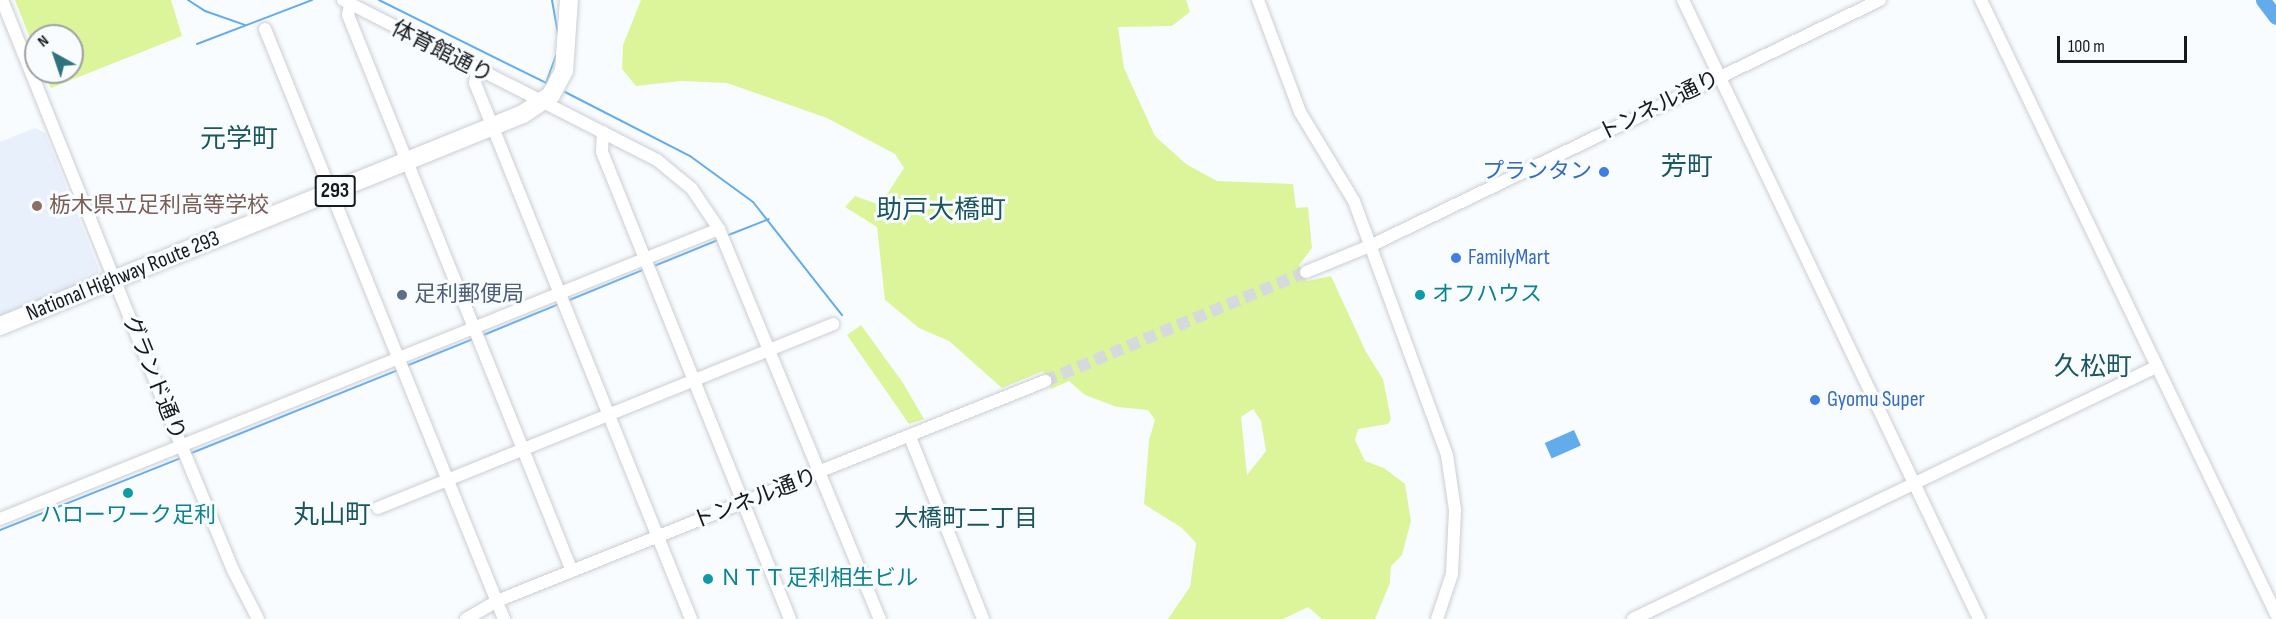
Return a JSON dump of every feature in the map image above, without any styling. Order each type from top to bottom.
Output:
[{"type":"highway","name":"National Highway Route 293","points":[[0,326],[493,127],[543,101],[551,95],[566,66],[569,0]]},
{"type":"street","name":"グランド通り","points":[[2,0],[182,447],[255,618]]},
{"type":"street","points":[[1258,0],[1300,112],[1354,201],[1447,455],[1453,483],[1452,574],[1437,619]]},
{"type":"street","points":[[1683,0],[1980,619]]},
{"type":"street","name":"トンネル通り","points":[[1306,272],[1372,245],[1880,0]]},
{"type":"street","points":[[1981,0],[2276,614]]},
{"type":"street","name":"体育館通り","points":[[347,2],[603,132],[676,173],[700,198],[719,229],[880,619]]},
{"type":"street","points":[[347,2],[348,15],[406,162],[572,571]]},
{"type":"street","points":[[265,29],[504,619]]},
{"type":"street","points":[[477,70],[475,83],[692,619]]},
{"type":"street","points":[[603,132],[602,152],[790,619]]},
{"type":"street","points":[[0,519],[719,229]]},
{"type":"street","points":[[378,508],[833,324]]},
{"type":"street","points":[[1633,619],[2156,367]]},
{"type":"street","name":"トンネル通り","points":[[466,619],[497,601],[1045,381]]},
{"type":"street","points":[[910,437],[983,619]]},
{"type":"shaded area","name":"栃木県立足利高等学校","points":[[35,128],[45,133],[99,270],[96,279],[0,318],[0,142]]},
{"type":"green space","points":[[15,0],[171,0],[182,36],[84,75],[84,24],[25,24]]},
{"type":"green space","points":[[641,0],[1186,0],[1190,12],[1172,26],[1118,27],[1124,68],[1155,136],[1186,164],[1217,181],[1293,184],[1296,208],[1308,207],[1312,248],[1299,265],[1307,281],[1331,276],[1366,352],[1383,379],[1391,419],[1388,424],[1358,429],[1355,440],[1365,461],[1384,468],[1405,484],[1411,521],[1402,555],[1391,566],[1390,583],[1375,619],[1322,619],[1308,607],[1283,619],[1168,619],[1190,587],[1196,543],[1182,528],[1144,504],[1149,440],[1155,420],[1148,410],[1117,407],[1085,395],[1069,381],[1051,389],[1043,371],[1002,388],[949,341],[919,328],[885,300],[877,227],[845,207],[855,196],[880,205],[904,168],[895,154],[827,118],[727,83],[681,81],[636,86],[622,69],[623,45]],"holes":[[[1253,409],[1261,421],[1266,451],[1247,475],[1241,417]]]},
{"type":"green space","points":[[49,84],[61,84],[51,88]]},
{"type":"green space","points":[[861,325],[903,383],[924,419],[909,424],[847,335]]},
{"type":"water","points":[[1574,430],[1581,446],[1552,459],[1545,443]]},
{"type":"waterway","points":[[188,0],[205,11],[245,25]]},
{"type":"waterway","points":[[197,44],[312,0]]},
{"type":"waterway","points":[[379,0],[546,83],[556,56]]},
{"type":"waterway","points":[[552,0],[558,33]]},
{"type":"waterway","points":[[2263,0],[2276,17]]},
{"type":"waterway","points":[[565,92],[690,156],[753,202],[842,315]]},
{"type":"waterway","points":[[726,236],[769,219]]},
{"type":"waterway","points":[[654,266],[718,240]]},
{"type":"waterway","points":[[567,301],[645,269]]},
{"type":"waterway","points":[[481,336],[559,304]]},
{"type":"waterway","points":[[406,366],[473,339]]},
{"type":"waterway","points":[[189,454],[398,370]]},
{"type":"waterway","points":[[0,530],[181,458]]},
{"type":"tunnel","points":[[1045,381],[1306,272]]},
{"type":"place","name":"プランタン","points":[[1604,172]]},
{"type":"place","name":"栃木県立足利高等学校","points":[[37,206]]},
{"type":"place","name":"FamilyMart","points":[[1456,258]]},
{"type":"place","name":"足利郵便局","points":[[402,295]]},
{"type":"place","name":"オフハウス","points":[[1420,295]]},
{"type":"place","name":"Gyomu Super","points":[[1815,400]]},
{"type":"place","name":"ハローワーク足利","points":[[128,493]]},
{"type":"place","name":"ＮＴＴ足利相生ビル","points":[[708,579]]},
{"type":"district","name":"元学町","points":[[239,140]]},
{"type":"district","name":"芳町","points":[[1687,168]]},
{"type":"district","name":"助戸大橋町","points":[[941,211]]},
{"type":"district","name":"久松町","points":[[2093,368]]},
{"type":"district","name":"丸山町","points":[[332,516]]},
{"type":"district","name":"大橋町二丁目","points":[[966,519]]}]
